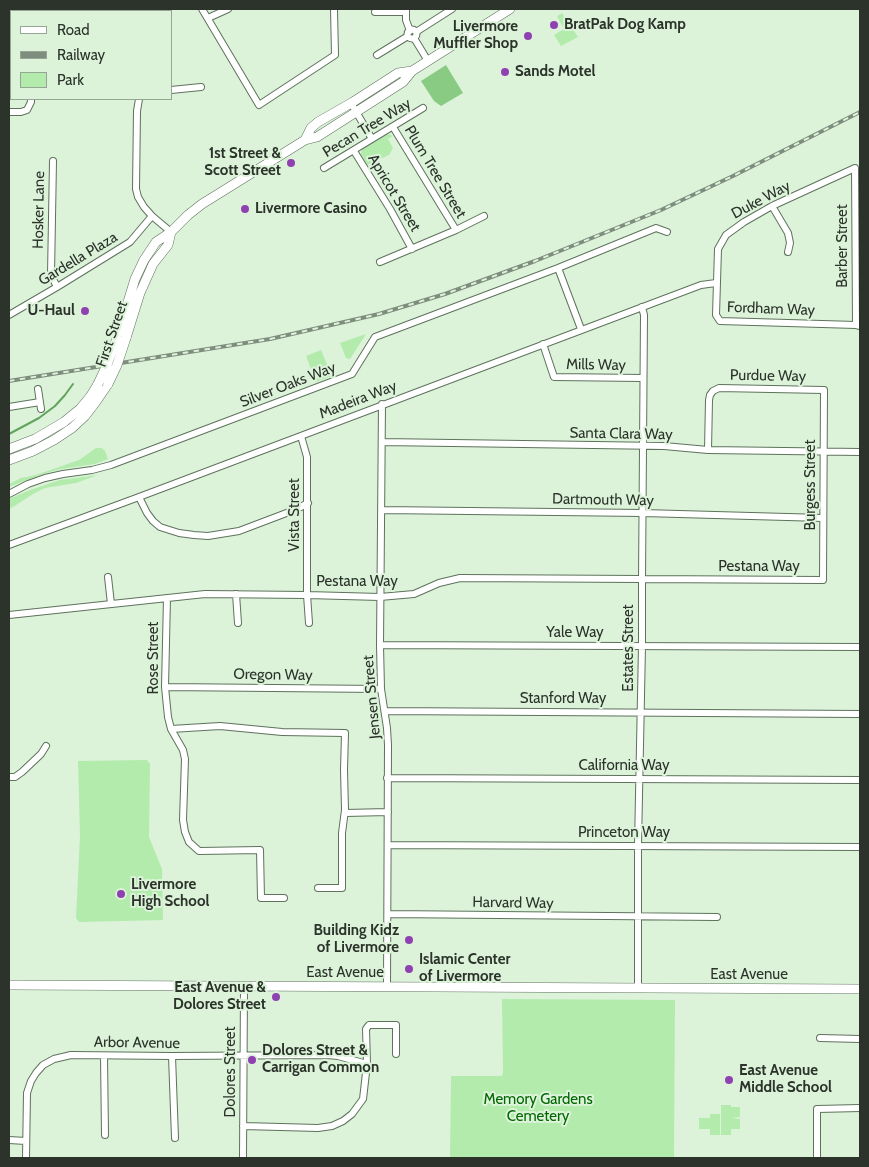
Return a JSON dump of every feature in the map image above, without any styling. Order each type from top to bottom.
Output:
[{"type":"main road","name":"First Street","points":[[9,460],[33,451],[54,440],[72,428],[95,404],[117,365],[132,288],[144,260],[156,242],[171,232],[202,204],[305,140],[317,137],[403,82],[412,72],[428,61],[510,9]]},
{"type":"main road","name":"First Street","points":[[305,140],[311,128],[398,73],[412,72]]},
{"type":"main road","name":"First Street","points":[[9,450],[35,439],[64,422],[80,409],[98,384],[121,338]]},
{"type":"main road","name":"East Avenue","points":[[9,985],[860,989]]},
{"type":"street","points":[[202,9],[259,105],[335,55],[334,9]]},
{"type":"street","points":[[208,18],[228,9]]},
{"type":"street","points":[[378,55],[452,9]]},
{"type":"street","points":[[375,12],[406,10],[406,20],[412,34],[428,61]]},
{"type":"street","points":[[172,90],[200,87]]},
{"type":"street","points":[[9,112],[27,110],[31,100]]},
{"type":"street","points":[[139,100],[136,111],[136,189],[138,197],[152,216],[171,232]]},
{"type":"street","points":[[351,103],[372,140]]},
{"type":"street","name":"Pecan Tree Way","points":[[324,168],[423,108]]},
{"type":"street","name":"Plum Tree Street","points":[[393,127],[456,230]]},
{"type":"street","name":"Apricot Street","points":[[354,151],[412,249]]},
{"type":"street","name":"Hosker Lane","points":[[53,161],[50,275],[57,287]]},
{"type":"street","name":"Duke Way","points":[[716,283],[718,250],[726,235],[772,206],[854,168]]},
{"type":"street","name":"Barber Street","points":[[854,168],[858,325]]},
{"type":"street","points":[[772,206],[788,233],[790,243],[788,252]]},
{"type":"street","name":"Gardella Plaza","points":[[9,315],[130,242],[152,216]]},
{"type":"street","points":[[380,262],[484,216]]},
{"type":"street","name":"Silver Oaks Way","points":[[9,494],[44,478],[112,465],[352,374],[375,337],[558,268],[656,228],[668,232]]},
{"type":"street","points":[[558,268],[581,330]]},
{"type":"street","name":"Fordham Way","points":[[716,283],[716,315],[720,321],[858,325]]},
{"type":"street","name":"Madeira Way","points":[[9,545],[701,285],[716,283]]},
{"type":"street","name":"Estates Street","points":[[638,988],[638,845],[643,513],[644,316],[642,307]]},
{"type":"street","name":"Mills Way","points":[[543,344],[554,377],[643,378]]},
{"type":"street","name":"Purdue Way","points":[[708,450],[709,400],[713,391],[719,388],[824,390]]},
{"type":"street","points":[[9,407],[41,406],[38,389]]},
{"type":"street","name":"Burgess Street","points":[[823,580],[824,390]]},
{"type":"street","name":"Jensen Street","points":[[382,404],[380,645],[381,689],[388,745],[387,987]]},
{"type":"street","name":"Vista Street","points":[[301,436],[307,457],[307,595],[309,623]]},
{"type":"street","name":"Santa Clara Way","points":[[382,442],[664,446],[708,450],[860,452]]},
{"type":"street","points":[[139,497],[147,513],[160,527],[194,536],[208,536],[239,531],[308,504]]},
{"type":"street","name":"Dartmouth Way","points":[[382,510],[643,513],[824,518]]},
{"type":"street","points":[[108,577],[111,604]]},
{"type":"street","name":"Pestana Way","points":[[9,615],[205,594],[380,597],[414,594],[439,583],[460,578],[823,580]]},
{"type":"street","points":[[236,594],[238,624]]},
{"type":"street","name":"Rose Street","points":[[167,598],[165,687],[171,729],[183,750],[185,759],[183,820],[185,832],[189,842],[199,851],[260,850],[261,898],[284,898]]},
{"type":"street","name":"Yale Way","points":[[380,645],[860,647]]},
{"type":"street","name":"Oregon Way","points":[[165,687],[381,689]]},
{"type":"street","name":"Stanford Way","points":[[385,711],[860,714]]},
{"type":"street","points":[[171,729],[220,726],[282,732],[344,734],[345,812],[342,834],[342,888],[318,888]]},
{"type":"street","points":[[9,777],[15,777],[22,772],[41,754],[46,746]]},
{"type":"street","name":"California Way","points":[[388,778],[860,780]]},
{"type":"street","points":[[345,812],[388,812]]},
{"type":"street","name":"Princeton Way","points":[[388,845],[860,847]]},
{"type":"street","name":"Harvard Way","points":[[388,914],[717,917]]},
{"type":"street","name":"Dolores Street","points":[[243,1158],[244,986]]},
{"type":"street","points":[[243,1126],[318,1128],[332,1126],[343,1121],[352,1114],[363,1099],[366,1030],[369,1025],[396,1025],[396,1054]]},
{"type":"street","points":[[820,1038],[860,1038]]},
{"type":"street","name":"Arbor Avenue","points":[[26,1141],[27,1094],[31,1081],[43,1065],[54,1059],[71,1055],[328,1055],[366,1064]]},
{"type":"street","points":[[104,1056],[104,1135]]},
{"type":"street","points":[[172,1056],[174,1138]]},
{"type":"street","points":[[817,1158],[818,1109],[860,1108]]},
{"type":"street","points":[[9,1140],[26,1141],[26,1158]]},
{"type":"green space","points":[[562,13],[578,37],[561,46],[554,35],[564,29],[557,16]]},
{"type":"green space","points":[[446,65],[463,93],[441,106],[434,101],[421,81]]},
{"type":"green space","points":[[388,134],[393,136],[388,139],[393,148],[389,155],[367,165],[361,154],[362,149]]},
{"type":"green space","points":[[366,334],[350,359],[346,358],[340,343]]},
{"type":"green space","points":[[321,350],[332,376],[316,382],[306,356]]},
{"type":"green space","points":[[96,448],[102,448],[108,459],[95,464],[46,473],[9,487],[9,484],[21,478],[36,475],[79,460]]},
{"type":"green space","points":[[98,475],[76,483],[45,488],[9,509],[9,499],[30,490],[60,480]]},
{"type":"green space","points":[[147,760],[150,764],[149,837],[162,869],[163,920],[79,922],[76,918],[80,836],[78,761]]},
{"type":"green space","name":"Memory Gardens Cemetery","points":[[502,999],[675,1000],[674,1158],[450,1158],[451,1076],[502,1076]]},
{"type":"green space","points":[[721,1105],[740,1107],[740,1117],[731,1118],[740,1119],[740,1129],[731,1129],[731,1135],[721,1135]]},
{"type":"green space","points":[[710,1114],[720,1114],[720,1135],[710,1135],[710,1129],[699,1129],[699,1118],[710,1118]]},
{"type":"waterway","points":[[9,434],[39,418],[55,406],[73,384]]},
{"type":"railway","points":[[9,381],[270,339],[379,314],[445,294],[535,261],[661,210],[860,112]]},
{"type":"place","name":"BratPak Dog Kamp","points":[[554,25]]},
{"type":"place","name":"Livermore Muffler Shop","points":[[528,36]]},
{"type":"place","name":"Sands Motel","points":[[505,72]]},
{"type":"place","name":"1st Street & Scott Street","points":[[291,163]]},
{"type":"place","name":"Livermore Casino","points":[[245,209]]},
{"type":"place","name":"U-Haul","points":[[85,311]]},
{"type":"place","name":"Livermore High School","points":[[121,894]]},
{"type":"place","name":"Building Kidz of Livermore","points":[[409,940]]},
{"type":"place","name":"Islamic Center of Livermore","points":[[409,969]]},
{"type":"place","name":"East Avenue & Dolores Street","points":[[276,997]]},
{"type":"place","name":"Dolores Street & Carrigan Common","points":[[252,1060]]},
{"type":"place","name":"East Avenue Middle School","points":[[729,1080]]}]
